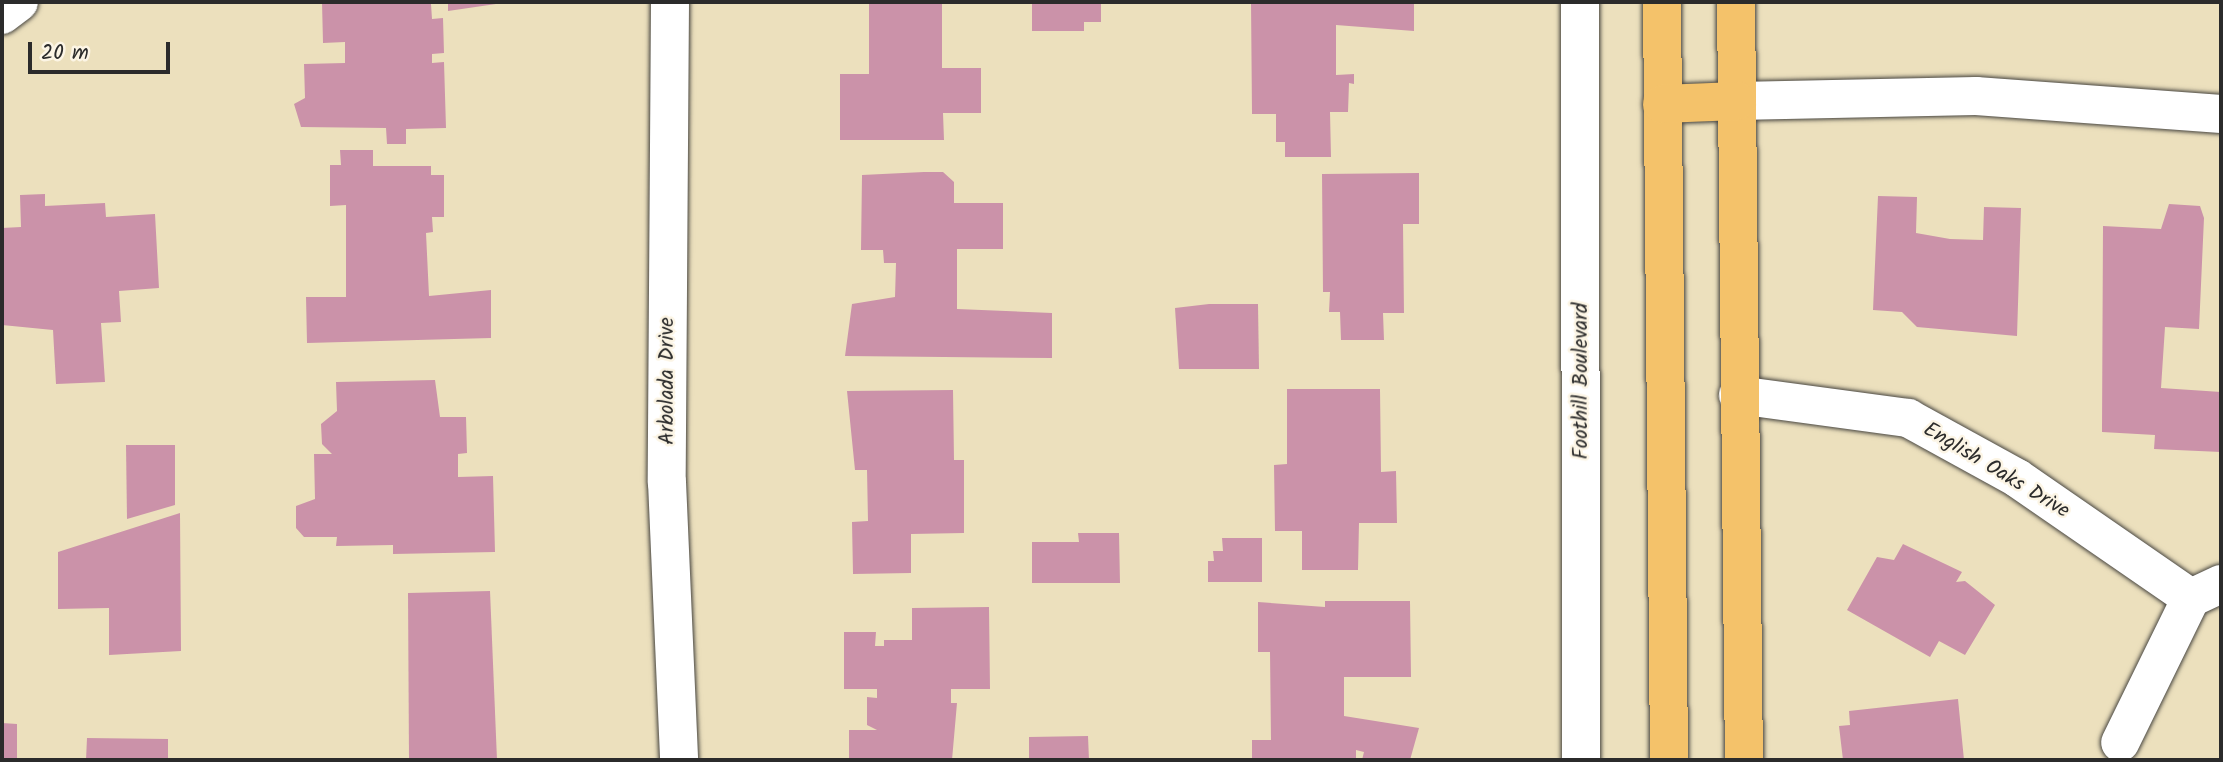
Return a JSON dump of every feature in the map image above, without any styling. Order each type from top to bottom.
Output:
[{"type":"main road","points":[[1662,2],[1669,760]]},
{"type":"main road","points":[[1736,2],[1738,395],[1744,760]]},
{"type":"main road","points":[[1661,104],[1737,101]]},
{"type":"street","points":[[2,15],[19,2]]},
{"type":"street","name":"Arbolada Drive","points":[[670,2],[667,482],[679,760]]},
{"type":"street","name":"Foothill Boulevard","points":[[1580,2],[1581,760]]},
{"type":"street","points":[[1737,101],[1976,96],[2221,114]]},
{"type":"street","name":"English Oaks Drive","points":[[1738,395],[1908,418],[2017,478],[2206,591],[2120,743]]},
{"type":"building","points":[[322,2],[445,2],[431,4],[432,19],[443,18],[444,53],[432,54],[432,63],[444,62],[446,128],[406,129],[406,144],[387,144],[386,128],[301,127],[294,104],[305,98],[304,64],[345,63],[345,42],[323,43]]},
{"type":"building","points":[[448,2],[496,2],[496,4],[448,11]]},
{"type":"building","points":[[869,2],[942,2],[942,68],[981,68],[981,113],[943,113],[944,140],[840,140],[840,74],[869,74]]},
{"type":"building","points":[[1032,2],[1101,2],[1101,22],[1084,22],[1084,31],[1032,31]]},
{"type":"building","points":[[1251,2],[1414,2],[1414,31],[1336,25],[1336,75],[1354,74],[1354,84],[1349,83],[1348,112],[1330,112],[1331,157],[1285,157],[1285,142],[1276,142],[1276,114],[1252,114]]},
{"type":"building","points":[[340,150],[373,150],[373,166],[431,166],[431,175],[444,175],[444,217],[432,217],[433,232],[426,233],[429,296],[491,290],[491,338],[307,343],[306,297],[346,297],[346,205],[330,206],[330,165],[341,165]]},
{"type":"building","points":[[943,172],[954,182],[954,203],[1003,203],[1003,249],[957,249],[957,309],[1052,313],[1052,358],[845,356],[852,304],[895,297],[896,263],[884,263],[883,250],[861,250],[862,175]]},
{"type":"building","points":[[1419,173],[1419,224],[1403,224],[1404,313],[1383,313],[1384,340],[1341,340],[1340,312],[1329,312],[1330,292],[1323,292],[1322,174]]},
{"type":"building","points":[[45,194],[45,206],[105,203],[106,217],[155,214],[159,288],[119,291],[121,322],[101,323],[105,382],[56,384],[53,330],[2,325],[2,228],[21,227],[20,195]]},
{"type":"building","points":[[1878,196],[1917,197],[1916,233],[1950,239],[1983,240],[1984,207],[2021,208],[2017,336],[1917,327],[1902,312],[1873,310]]},
{"type":"building","points":[[2169,204],[2200,206],[2204,218],[2199,329],[2165,327],[2161,388],[2221,392],[2221,452],[2154,449],[2155,435],[2102,432],[2103,226],[2161,229]]},
{"type":"building","points":[[1209,304],[1258,304],[1259,369],[1179,369],[1175,308]]},
{"type":"building","points":[[435,380],[440,417],[466,417],[467,453],[458,454],[458,477],[493,476],[495,552],[393,554],[393,545],[336,546],[337,537],[304,537],[296,528],[296,506],[315,499],[314,454],[332,454],[322,444],[321,424],[337,411],[336,382]]},
{"type":"building","points":[[1287,389],[1380,389],[1381,472],[1396,471],[1397,523],[1359,523],[1358,570],[1302,570],[1302,531],[1275,531],[1274,465],[1287,464]]},
{"type":"building","points":[[953,390],[954,460],[964,460],[964,533],[911,534],[911,573],[853,574],[852,522],[868,521],[867,470],[855,470],[847,391]]},
{"type":"building","points":[[126,445],[175,445],[175,505],[127,519]]},
{"type":"building","points":[[180,513],[181,651],[109,655],[109,608],[58,609],[58,552]]},
{"type":"building","points":[[1078,533],[1119,533],[1120,583],[1032,583],[1032,542],[1079,542]]},
{"type":"building","points":[[1222,538],[1262,538],[1262,582],[1208,582],[1208,561],[1214,561],[1213,551],[1223,551]]},
{"type":"building","points":[[1903,544],[1962,572],[1956,582],[1965,581],[1995,605],[1965,655],[1939,641],[1930,657],[1847,610],[1877,557],[1894,560]]},
{"type":"building","points":[[490,591],[497,760],[409,760],[408,593]]},
{"type":"building","points":[[1325,601],[1410,601],[1411,677],[1344,677],[1344,716],[1419,728],[1410,760],[1362,760],[1364,752],[1356,750],[1356,760],[1252,760],[1252,740],[1271,740],[1270,652],[1258,652],[1258,602],[1325,607]]},
{"type":"building","points":[[989,607],[990,689],[951,689],[951,703],[957,703],[952,760],[849,760],[849,730],[877,730],[867,725],[867,697],[877,698],[877,689],[844,689],[844,632],[876,632],[875,646],[884,646],[884,640],[912,640],[912,608]]},
{"type":"building","points":[[1958,699],[1964,760],[1843,760],[1839,726],[1850,725],[1849,711]]},
{"type":"building","points":[[2,723],[17,724],[17,760],[2,760]]},
{"type":"building","points":[[1088,736],[1089,760],[1029,760],[1029,737]]},
{"type":"building","points":[[87,738],[168,739],[168,760],[86,760]]}]
